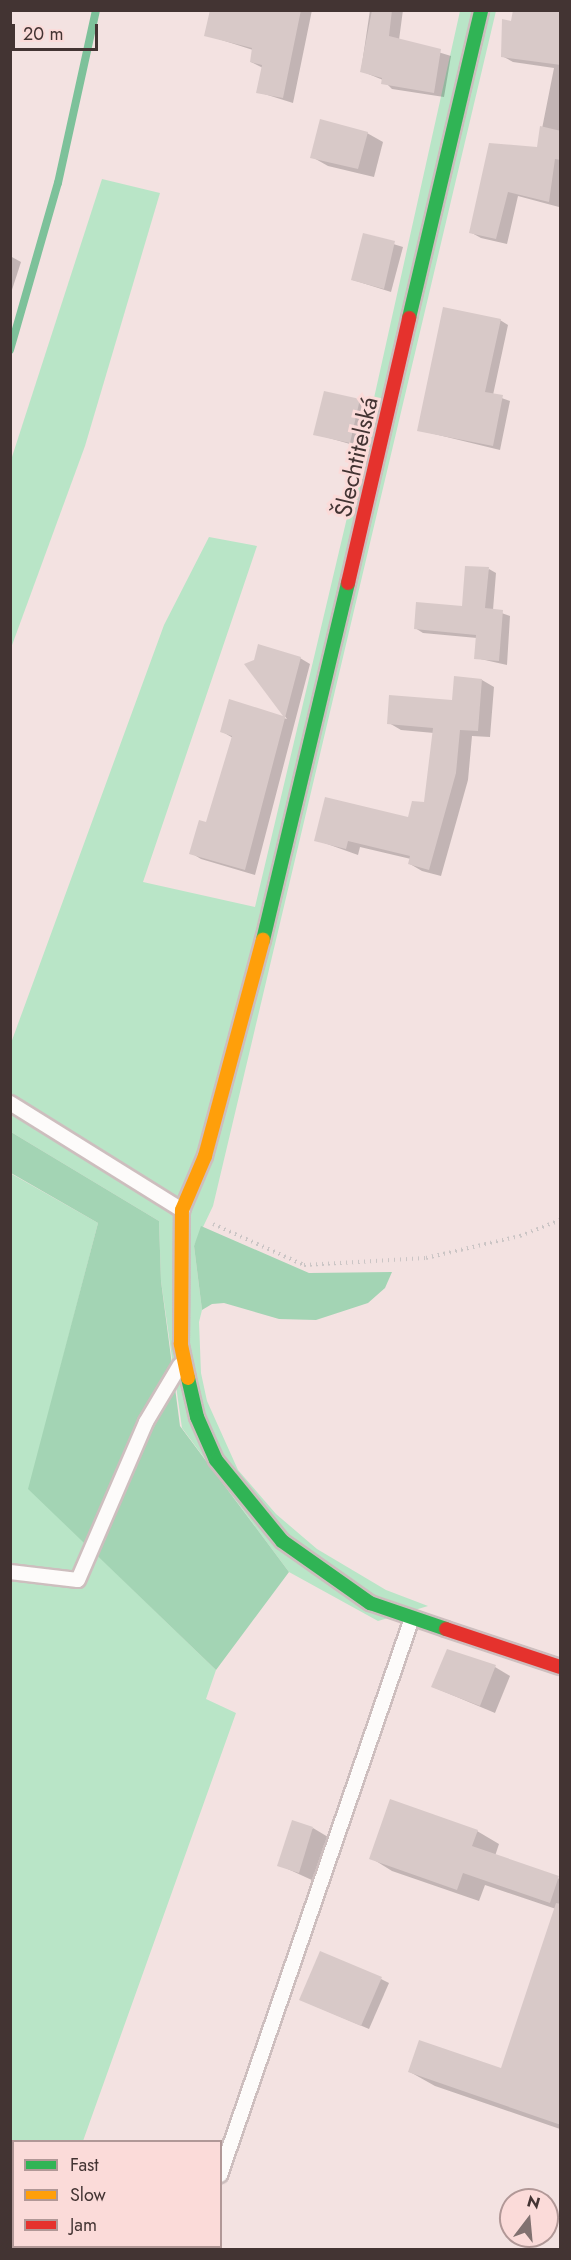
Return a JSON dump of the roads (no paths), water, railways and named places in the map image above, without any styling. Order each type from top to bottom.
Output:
[{"type":"street","name":"Šlechtitelská","points":[[182,1210],[205,1156],[271,912],[481,10]]},
{"type":"street","points":[[182,1210],[184,1358],[197,1418],[216,1460],[282,1541],[370,1603],[561,1667]]},
{"type":"lane","points":[[10,1103],[182,1210]]},
{"type":"lane","points":[[10,1572],[78,1580],[146,1422],[184,1358]]},
{"type":"lane","points":[[222,2169],[412,1617]]},
{"type":"waterway","points":[[10,350],[58,183],[96,10]]}]
